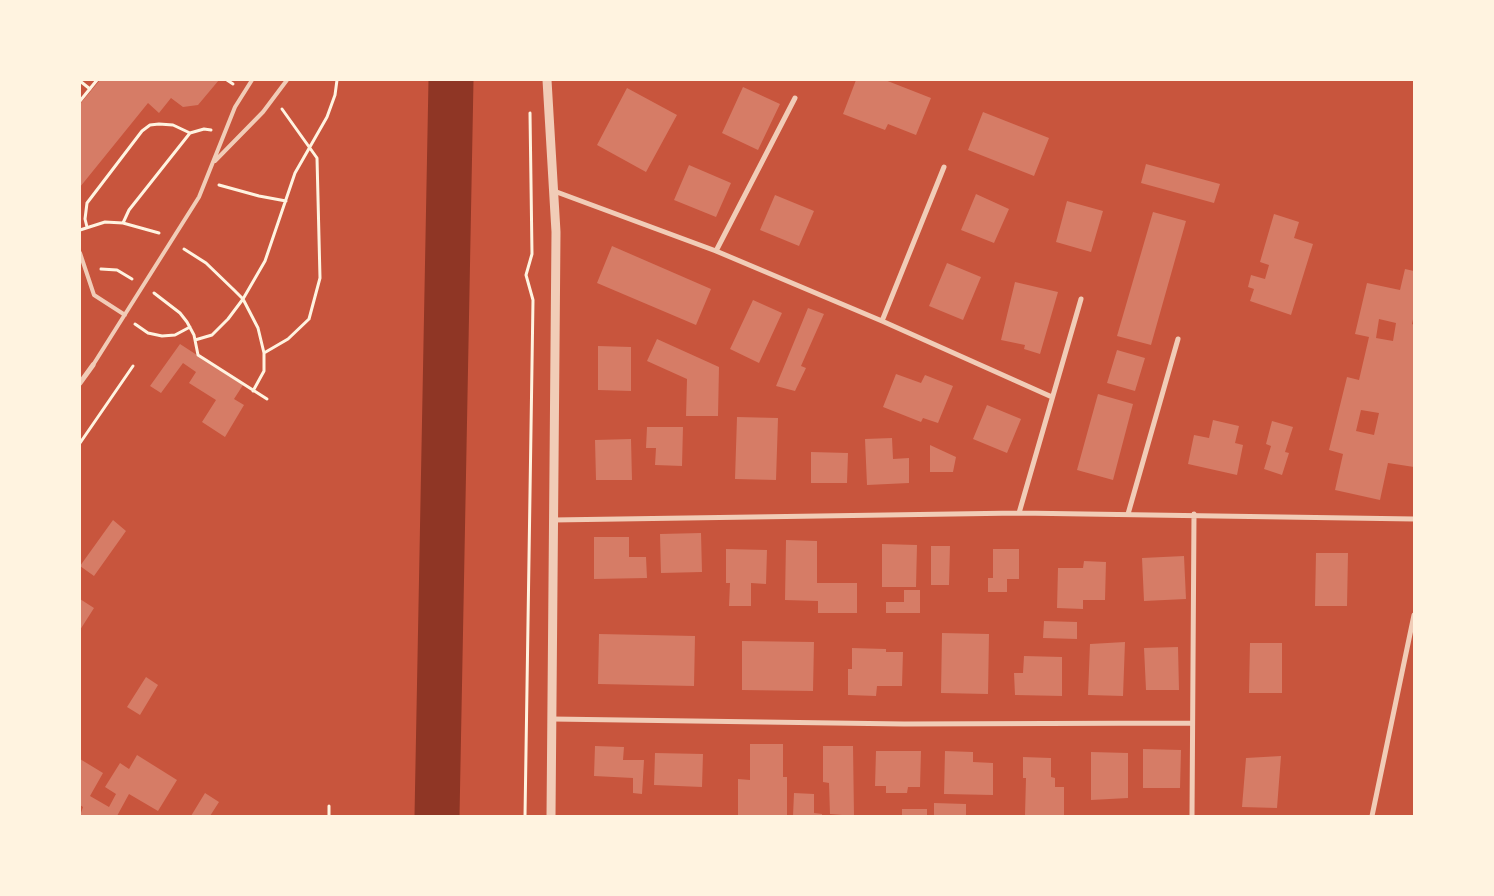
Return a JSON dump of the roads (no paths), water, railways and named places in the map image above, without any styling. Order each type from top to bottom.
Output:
[{"type":"street","points":[[547,80],[556,242],[551,816]]},
{"type":"street","points":[[716,251],[795,98]]},
{"type":"street","points":[[882,321],[944,167]]},
{"type":"street","points":[[554,191],[716,251],[882,321],[1052,397]]},
{"type":"street","points":[[1019,512],[1081,300]]},
{"type":"street","points":[[1128,514],[1178,339]]},
{"type":"street","points":[[80,383],[93,365]]},
{"type":"street","points":[[554,520],[1019,512],[1414,519]]},
{"type":"street","points":[[1192,816],[1191,723],[1194,514]]},
{"type":"street","points":[[1372,816],[1414,614]]},
{"type":"street","points":[[552,718],[904,724],[1191,723]]},
{"type":"lane","points":[[93,365],[199,198],[235,107],[252,80]]},
{"type":"lane","points":[[212,164],[273,100],[287,80]]},
{"type":"lane","points":[[80,254],[94,295],[125,315]]},
{"type":"waterway","points":[[437,816],[451,80]]}]
